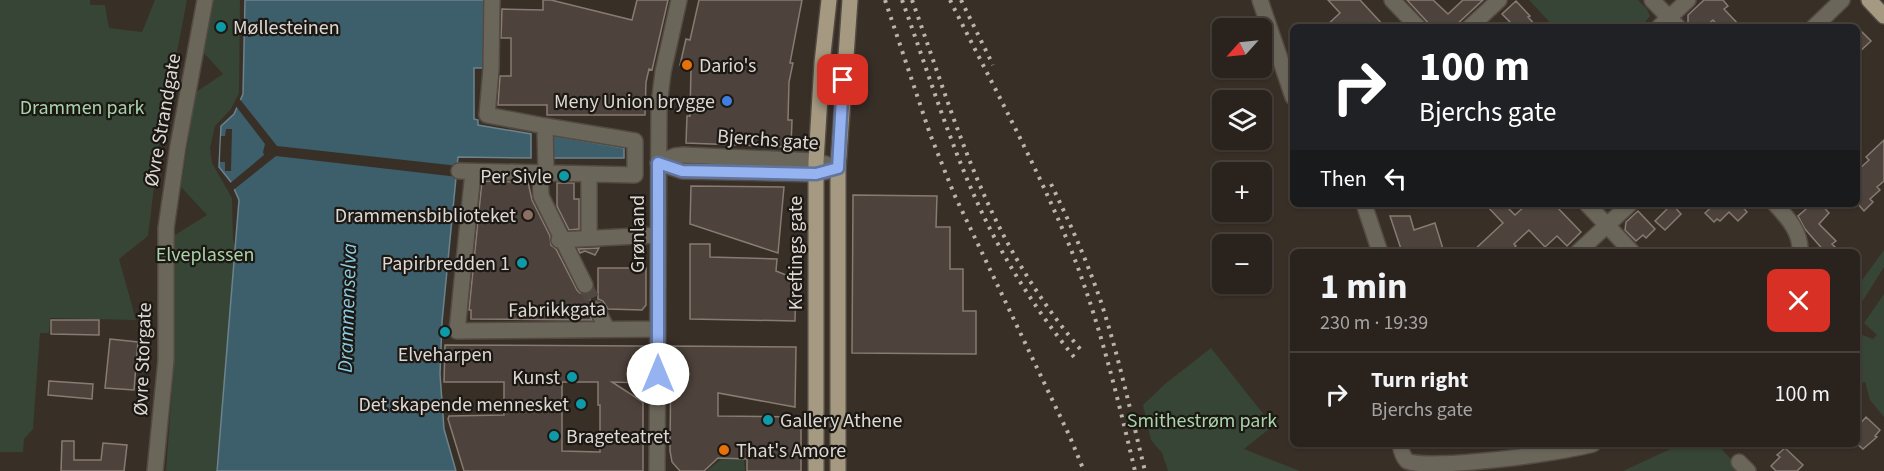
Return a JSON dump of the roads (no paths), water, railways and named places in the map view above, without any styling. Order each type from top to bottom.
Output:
[{"type":"main road","name":"Kreftings gate","points":[[816,471],[816,167],[822,63],[829,0]]},
{"type":"main road","points":[[837,471],[838,168],[850,0]]},
{"type":"main road","points":[[1869,0],[1884,16]]},
{"type":"street","name":"Øvre Strandgate","points":[[165,248],[178,146],[205,0]]},
{"type":"street","points":[[492,0],[488,115],[635,141],[658,135]]},
{"type":"street","name":"Grønland","points":[[657,471],[658,135],[663,72],[679,0]]},
{"type":"street","points":[[1260,0],[1290,89]]},
{"type":"street","points":[[1392,0],[1415,24]]},
{"type":"street","points":[[1473,24],[1499,0]]},
{"type":"street","points":[[1652,0],[1669,24],[1688,0]]},
{"type":"street","points":[[1817,24],[1842,0]]},
{"type":"street","points":[[545,126],[541,196],[560,240],[585,285]]},
{"type":"street","points":[[543,174],[635,175],[635,141]]},
{"type":"street","name":"Bjerchs gate","points":[[658,163],[683,155],[838,168]]},
{"type":"street","name":"Fabrikkgata","points":[[543,174],[466,172],[475,200],[457,331],[658,329]]},
{"type":"street","points":[[589,174],[589,238]]},
{"type":"street","points":[[1365,207],[1379,249]]},
{"type":"street","points":[[1590,207],[1629,249]]},
{"type":"street","points":[[1581,249],[1627,207]]},
{"type":"street","points":[[1778,207],[1793,225],[1798,236],[1800,249]]},
{"type":"street","points":[[560,240],[658,235]]},
{"type":"street","name":"Øvre Storgate","points":[[155,471],[166,360],[165,248]]},
{"type":"street","points":[[597,309],[607,329]]},
{"type":"street","points":[[1400,447],[1407,461],[1431,466],[1510,462],[1548,456],[1582,447]]},
{"type":"water","name":"Drammenselva","points":[[245,0],[488,0],[488,68],[474,68],[474,119],[478,120],[478,125],[531,134],[531,158],[458,157],[442,322],[440,374],[444,429],[456,471],[217,471],[239,200],[231,182],[219,167],[221,126],[234,114],[243,94]]},
{"type":"water","points":[[550,135],[624,148],[624,158],[550,158]]},
{"type":"tunnel","points":[[585,285],[597,309]]},
{"type":"railway","points":[[885,0],[930,134],[954,194],[1084,471]]},
{"type":"railway","points":[[902,0],[952,141],[987,223],[1027,292],[1074,357]]},
{"type":"railway","points":[[912,0],[955,122],[1006,240],[1031,283],[1081,350]]},
{"type":"railway","points":[[950,0],[1027,153],[1070,247],[1099,330],[1135,471]]},
{"type":"railway","points":[[961,0],[993,65]]},
{"type":"railway","points":[[1051,184],[1078,242],[1101,302],[1145,471]]},
{"type":"place","name":"Møllesteinen","points":[[221,27]]},
{"type":"place","name":"Dario's","points":[[687,65]]},
{"type":"place","name":"Meny Union brygge","points":[[727,101]]},
{"type":"place","name":"Per Sivle","points":[[564,176]]},
{"type":"place","name":"Drammensbiblioteket","points":[[528,215]]},
{"type":"place","name":"Papirbredden 1","points":[[522,263]]},
{"type":"place","name":"Elveharpen","points":[[445,332]]},
{"type":"place","name":"Kunst","points":[[572,377]]},
{"type":"place","name":"Det skapende mennesket","points":[[581,404]]},
{"type":"place","name":"Gallery Athene","points":[[768,420]]},
{"type":"place","name":"Brageteatret","points":[[554,436]]},
{"type":"place","name":"That's Amore","points":[[724,450]]},
{"type":"park label","name":"Drammen park","points":[[82,107]]},
{"type":"park label","name":"Elveplassen","points":[[205,254]]},
{"type":"park label","name":"Smithestrøm park","points":[[1202,420]]}]
